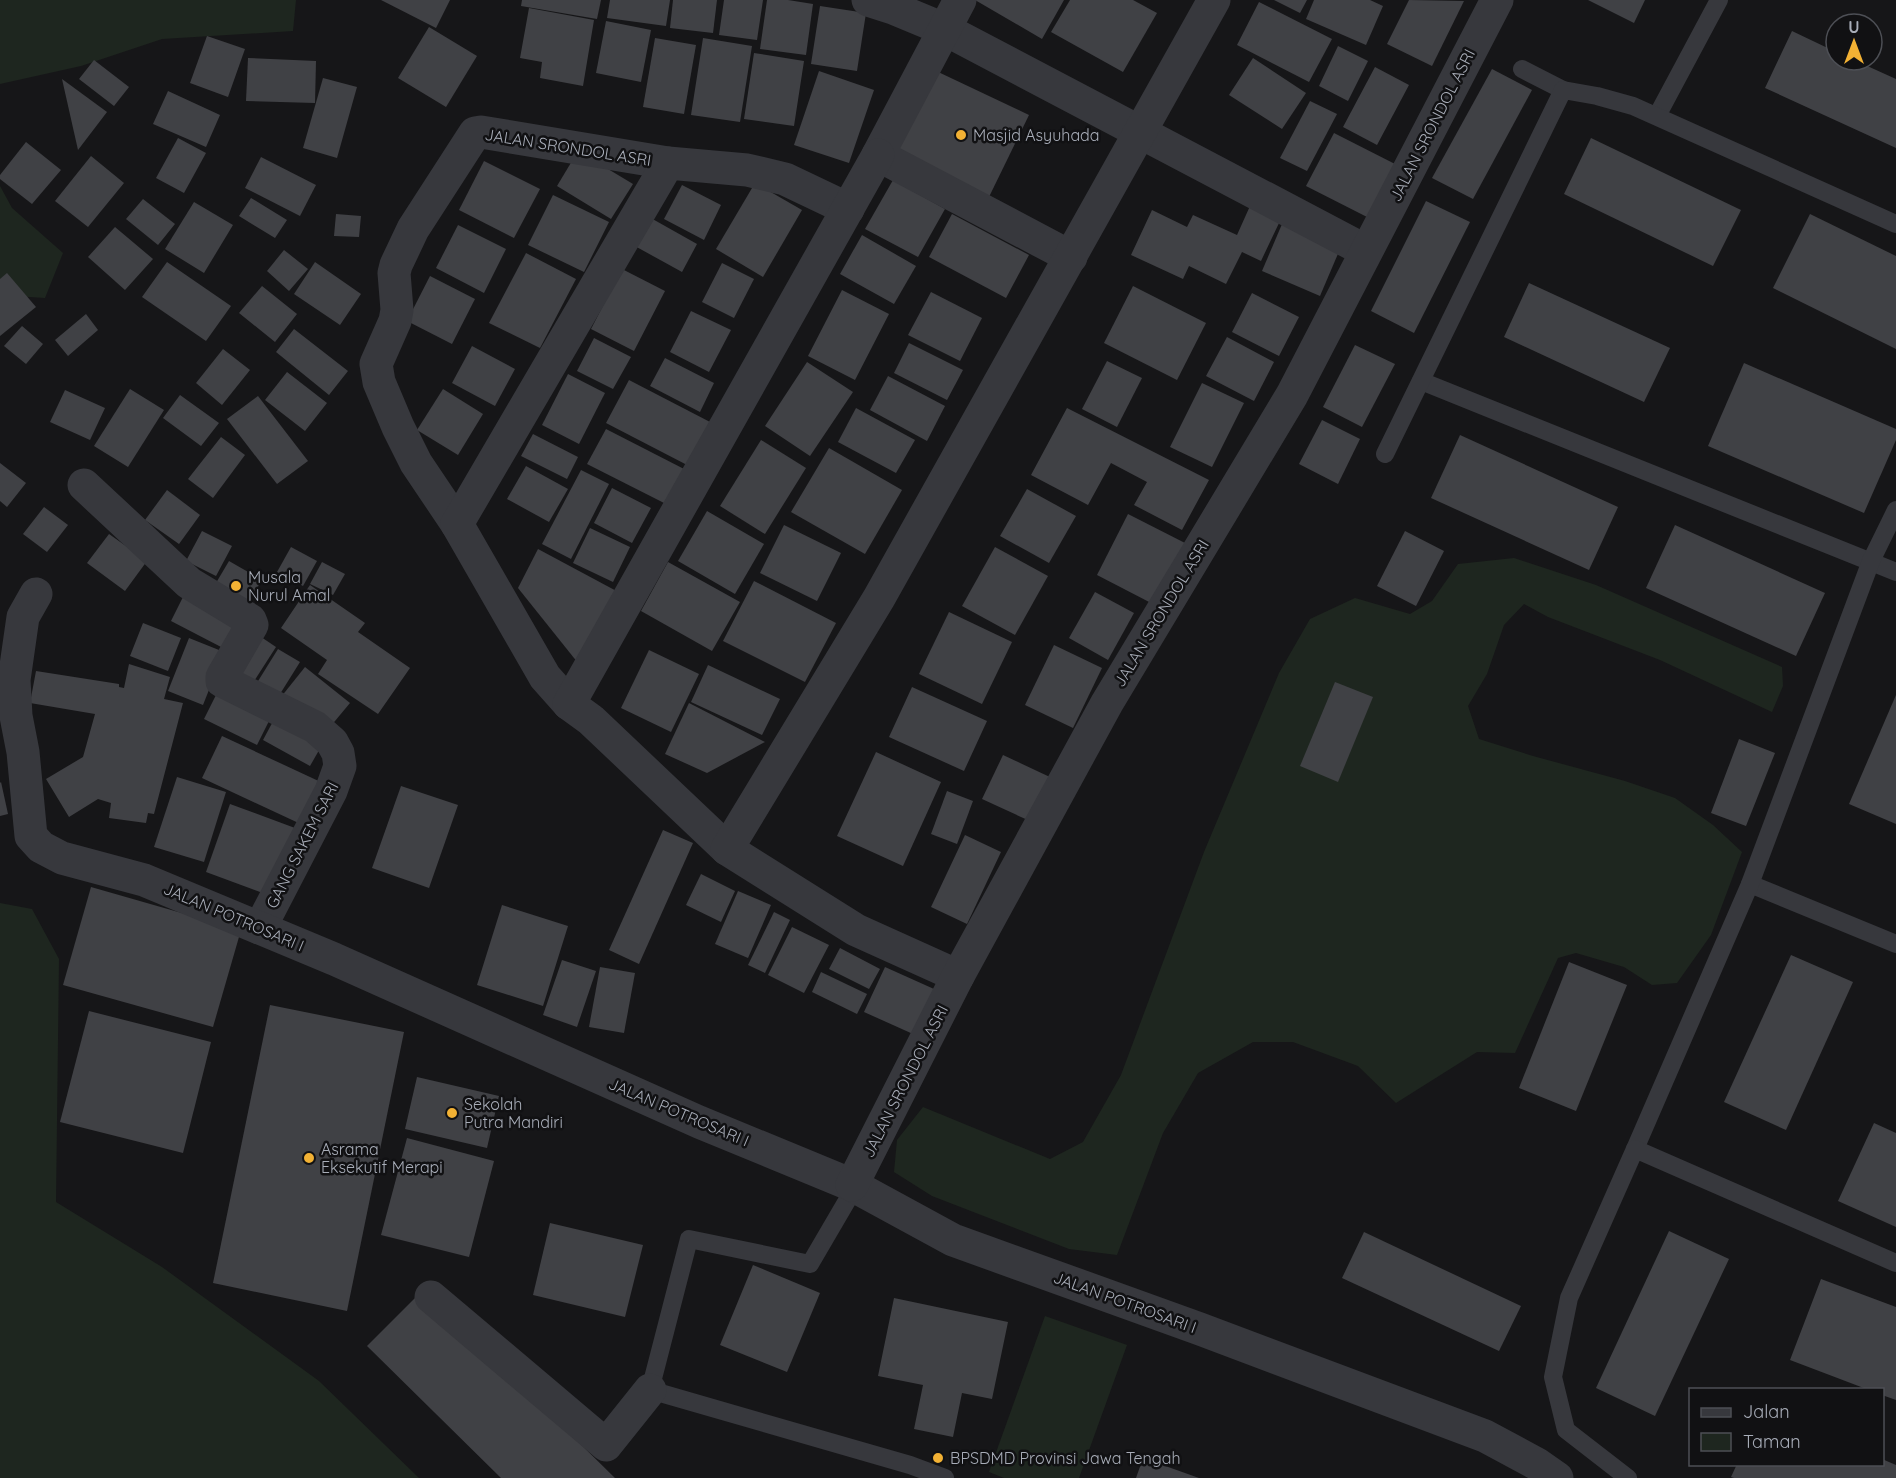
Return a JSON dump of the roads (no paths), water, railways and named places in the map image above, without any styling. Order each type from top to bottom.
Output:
[{"type":"street","points":[[868,0],[946,30],[1366,251]]},
{"type":"street","points":[[569,704],[879,155],[960,0]]},
{"type":"street","points":[[727,849],[879,598],[1214,0]]},
{"type":"street","name":"JALAN SRONDOL ASRI","points":[[854,1186],[958,976],[1107,704],[1292,395],[1497,0]]},
{"type":"street","name":"JALAN SRONDOL ASRI","points":[[848,209],[815,192],[775,177],[747,170],[668,163],[481,132],[475,133],[413,229],[395,268],[396,315],[377,359],[376,371],[398,427],[416,463],[457,524],[545,677],[569,704],[591,720],[727,849],[856,930],[958,976]]},
{"type":"street","points":[[879,155],[1071,257]]},
{"type":"street","name":"JALAN SRONDOL ASRI","points":[[457,524],[668,163]]},
{"type":"street","name":"GANG SAKEM SARI","points":[[84,485],[189,583],[250,620],[252,625],[222,677],[222,681],[315,727],[332,742],[338,753],[340,766],[331,791],[260,928]]},
{"type":"street","name":"JALAN POTROSARI I","points":[[36,594],[23,617],[14,680],[16,716],[23,752],[31,836],[41,847],[62,858],[144,880],[334,959],[699,1122],[854,1186],[953,1240],[1200,1329],[1485,1436],[1557,1478]]},
{"type":"street","points":[[431,1297],[606,1445],[650,1390]]},
{"type":"lane","points":[[1657,116],[1719,0]]},
{"type":"lane","points":[[1522,69],[1563,90],[1624,103],[1657,116],[1896,225]]},
{"type":"lane","points":[[1385,454],[1563,90]]},
{"type":"lane","points":[[1420,381],[1896,572]]},
{"type":"lane","points":[[1628,1478],[1566,1430],[1553,1377],[1569,1298],[1750,884],[1871,561],[1896,510]]},
{"type":"lane","points":[[1750,884],[1896,944]]},
{"type":"lane","points":[[1635,1149],[1896,1263]]},
{"type":"lane","points":[[854,1186],[810,1264],[689,1239],[650,1390],[910,1465],[945,1478]]},
{"type":"place","name":"Masjid Asyuhada","points":[[961,135]]},
{"type":"place","name":"Musala Nurul Amal","points":[[236,586]]},
{"type":"place","name":"Sekolah Putra Mandiri","points":[[452,1113]]},
{"type":"place","name":"Asrama Eksekutif Merapi","points":[[309,1158]]},
{"type":"place","name":"BPSDMD Provinsi Jawa Tengah","points":[[938,1458]]}]
